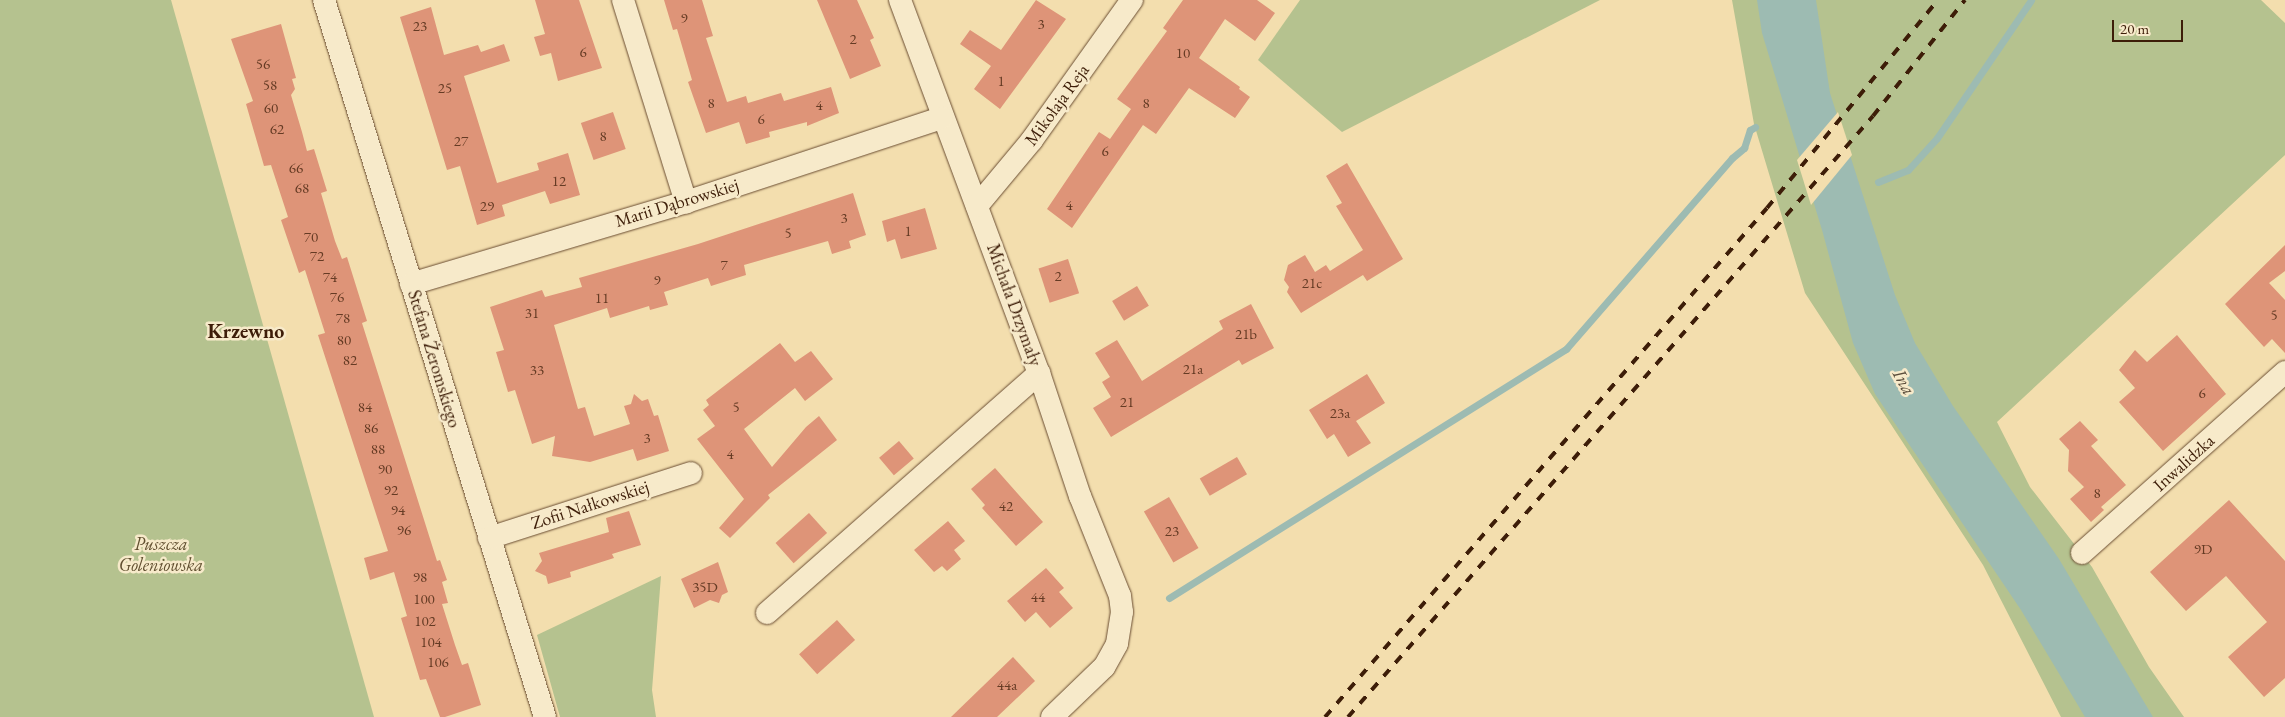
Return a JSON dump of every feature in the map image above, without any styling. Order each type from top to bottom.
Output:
[{"type":"street","name":"Stefana Żeromskiego","points":[[324,0],[545,717]]},
{"type":"street","points":[[623,0],[686,202]]},
{"type":"street","name":"Michała Drzymały","points":[[900,0],[942,118],[1039,373],[1080,496],[1120,596],[1122,612],[1117,644],[1104,667],[1052,717]]},
{"type":"street","name":"Mikołaja Reja","points":[[977,206],[1032,140],[1132,0]]},
{"type":"street","name":"Marii Dąbrowskiej","points":[[411,284],[686,202],[942,118]]},
{"type":"street","name":"Inwalidzka","points":[[2082,553],[2285,372]]},
{"type":"street","points":[[768,613],[1039,373]]},
{"type":"street","name":"Zofii Nałkowskiej","points":[[489,538],[691,472]]},
{"type":"green space","name":"Puszcza Goleniowska","points":[[0,0],[171,0],[374,717],[0,717]]},
{"type":"green space","points":[[1300,0],[1600,0],[1342,132],[1258,60]]},
{"type":"green space","points":[[1732,0],[2261,0],[2285,23],[2285,155],[1997,422],[2030,487],[2092,567],[2149,667],[2184,717],[2061,717],[1983,565],[1805,293],[1754,124]]},
{"type":"green space","points":[[661,576],[652,690],[656,717],[560,717],[537,635]]},
{"type":"water","name":"Ina","points":[[1757,0],[1816,0],[1830,93],[1895,295],[1915,343],[1953,406],[2059,559],[2153,717],[2085,717],[2021,610],[1875,394],[1853,343],[1822,230],[1762,33]]},
{"type":"pier","points":[[1838,112],[1852,155],[1811,205],[1797,160]]},
{"type":"building","points":[[535,0],[579,0],[602,68],[558,81],[551,53],[540,56],[534,37],[545,34]]},
{"type":"building","points":[[664,0],[702,0],[713,36],[706,38],[727,102],[746,96],[748,103],[781,93],[784,101],[831,87],[839,113],[807,126],[807,122],[769,132],[770,137],[746,144],[739,122],[706,133],[688,82],[692,80],[677,29],[673,30]]},
{"type":"building","points":[[817,0],[857,0],[874,38],[870,40],[881,66],[850,79]]},
{"type":"building","points":[[1036,0],[1066,19],[1000,109],[974,89],[991,66],[960,44],[970,30],[1001,50]]},
{"type":"building","points":[[1183,0],[1257,0],[1275,13],[1255,41],[1225,19],[1199,58],[1240,87],[1239,89],[1250,97],[1235,118],[1189,88],[1156,134],[1143,125],[1072,228],[1047,209],[1099,132],[1110,139],[1131,109],[1117,99],[1167,31],[1163,28]]},
{"type":"building","points":[[431,7],[444,55],[478,45],[481,52],[504,44],[510,61],[464,76],[497,183],[539,170],[537,163],[568,153],[580,195],[550,204],[545,191],[502,205],[505,216],[477,225],[460,166],[447,170],[400,17]]},
{"type":"building","points":[[281,24],[296,78],[292,79],[295,89],[291,95],[307,151],[314,149],[327,191],[321,193],[335,241],[342,259],[347,257],[367,321],[362,323],[437,561],[440,560],[447,580],[442,582],[448,603],[442,604],[462,665],[468,663],[481,705],[445,717],[440,717],[426,679],[420,680],[401,618],[407,616],[394,572],[370,580],[364,558],[388,551],[318,335],[325,333],[305,270],[299,273],[281,220],[288,217],[271,165],[264,166],[246,104],[253,101],[231,39]]},
{"type":"building","points":[[613,112],[626,149],[594,160],[581,123]]},
{"type":"building","points":[[1347,163],[1403,259],[1367,281],[1363,275],[1301,313],[1287,292],[1289,287],[1284,280],[1288,265],[1305,255],[1315,272],[1326,265],[1330,271],[1363,250],[1336,206],[1342,203],[1326,176]]},
{"type":"building","points":[[853,193],[866,235],[849,241],[851,248],[832,254],[828,241],[744,265],[746,275],[711,286],[708,278],[664,292],[668,305],[650,310],[649,306],[610,318],[607,308],[554,325],[578,409],[585,407],[594,436],[630,424],[624,406],[631,404],[634,394],[642,401],[648,399],[654,416],[658,415],[669,451],[637,461],[633,449],[590,462],[552,456],[555,436],[532,444],[515,390],[508,392],[496,352],[504,350],[490,307],[542,290],[545,297],[582,287],[579,278],[698,244]]},
{"type":"building","points":[[925,208],[937,249],[901,259],[895,239],[887,242],[882,221]]},
{"type":"building","points":[[2285,245],[2285,271],[2269,283],[2285,300],[2285,353],[2272,339],[2264,347],[2225,304]]},
{"type":"building","points":[[1068,259],[1079,293],[1050,303],[1039,269]]},
{"type":"building","points":[[1137,286],[1149,306],[1124,321],[1112,301]]},
{"type":"building","points":[[1251,304],[1274,348],[1242,365],[1239,360],[1111,437],[1093,408],[1111,397],[1102,382],[1110,377],[1095,353],[1117,340],[1142,381],[1223,329],[1219,321]]},
{"type":"building","points":[[2177,335],[2226,394],[2163,451],[2119,402],[2135,388],[2119,370],[2135,350],[2147,362]]},
{"type":"building","points":[[780,343],[795,362],[811,351],[833,379],[805,401],[795,388],[744,429],[772,467],[806,427],[819,416],[837,440],[768,495],[770,498],[730,538],[719,528],[744,499],[697,439],[715,426],[703,410],[709,405],[706,400]]},
{"type":"building","points":[[1367,374],[1385,403],[1356,421],[1371,443],[1348,457],[1334,434],[1327,439],[1309,410]]},
{"type":"building","points":[[2080,421],[2098,440],[2091,446],[2126,485],[2101,507],[2104,510],[2091,522],[2070,499],[2084,487],[2068,471],[2069,450],[2059,439]]},
{"type":"building","points":[[899,441],[914,459],[894,475],[879,458]]},
{"type":"building","points":[[1237,457],[1247,474],[1210,496],[1200,478]]},
{"type":"building","points":[[995,468],[1043,522],[1016,546],[982,508],[985,505],[971,489]]},
{"type":"building","points":[[1169,497],[1198,548],[1173,563],[1144,512]]},
{"type":"building","points":[[2229,500],[2285,561],[2285,678],[2264,697],[2228,657],[2267,622],[2226,576],[2186,611],[2150,572]]},
{"type":"building","points":[[629,511],[641,545],[612,554],[614,558],[570,572],[571,577],[548,584],[546,576],[535,571],[542,561],[539,553],[609,532],[606,518]]},
{"type":"building","points":[[809,513],[827,533],[794,563],[776,543]]},
{"type":"building","points":[[948,521],[965,541],[954,550],[961,559],[947,571],[942,566],[934,572],[914,550]]},
{"type":"building","points":[[718,562],[728,592],[722,595],[719,603],[710,600],[694,608],[681,579]]},
{"type":"building","points":[[1046,568],[1064,588],[1059,592],[1073,608],[1050,628],[1036,612],[1025,622],[1007,601]]},
{"type":"building","points":[[837,620],[855,640],[817,674],[799,654]]},
{"type":"building","points":[[1013,657],[1035,681],[997,717],[951,717]]},
{"type":"waterway","points":[[1878,182],[1908,170],[1937,138],[2031,0]]},
{"type":"waterway","points":[[1169,598],[1566,349],[1732,158],[1744,148],[1750,130],[1755,127]]},
{"type":"railway","points":[[1325,717],[1767,208],[1938,0]]},
{"type":"railway","points":[[1348,717],[1873,116],[1965,0]]},
{"type":"district","name":"Krzewno","points":[[246,331]]}]
